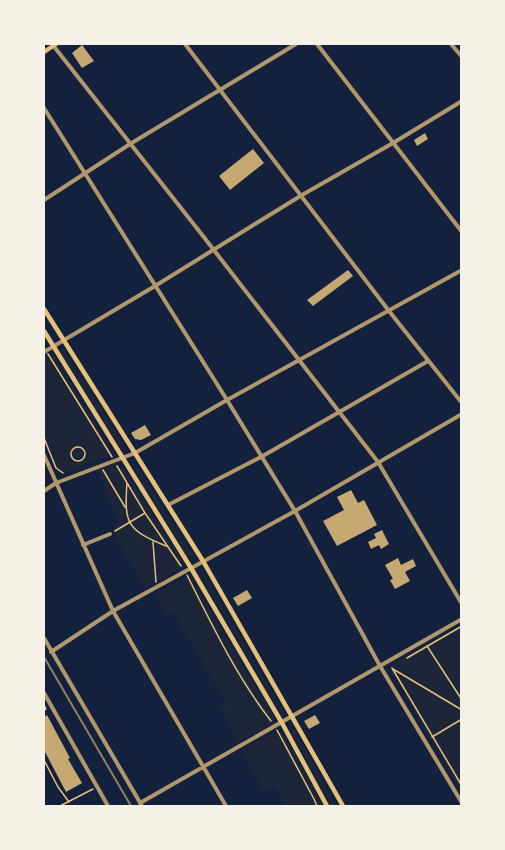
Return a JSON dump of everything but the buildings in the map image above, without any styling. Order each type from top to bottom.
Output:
[{"type":"main road","points":[[44,52],[53,44]]},
{"type":"main road","points":[[44,309],[203,561],[343,807]]},
{"type":"main road","points":[[44,331],[191,568],[282,723],[327,807]]},
{"type":"street","points":[[53,44],[378,462],[462,604]]},
{"type":"street","points":[[185,44],[389,311],[462,402]]},
{"type":"street","points":[[44,200],[130,144],[296,44]]},
{"type":"street","points":[[317,44],[462,232]]},
{"type":"street","points":[[451,44],[462,57]]},
{"type":"street","points":[[44,352],[462,101]]},
{"type":"street","points":[[44,108],[295,511],[380,666],[462,803]]},
{"type":"street","points":[[44,491],[56,483],[135,453],[462,270]]},
{"type":"street","points":[[168,505],[261,456],[428,361]]},
{"type":"street","points":[[51,652],[113,611],[295,511],[462,414]]},
{"type":"street","points":[[44,455],[113,611],[226,807]]},
{"type":"street","points":[[83,544],[110,534]]},
{"type":"street","points":[[44,638],[141,805],[462,619]]},
{"type":"street","points":[[44,693],[108,807]]},
{"type":"path","points":[[44,352],[184,571],[256,701],[275,726],[317,807]]},
{"type":"path","points":[[44,438],[56,468],[63,474],[65,480]]},
{"type":"path","points":[[76,447],[83,449],[85,453],[81,460],[76,460],[72,456],[76,447]]},
{"type":"path","points":[[81,460],[86,471]]},
{"type":"path","points":[[100,465],[125,508],[129,523],[153,541],[168,547]]},
{"type":"path","points":[[125,508],[127,482]]},
{"type":"path","points":[[110,534],[145,513]]},
{"type":"path","points":[[153,541],[156,587]]},
{"type":"path","points":[[402,660],[462,626]]},
{"type":"path","points":[[428,646],[462,700]]},
{"type":"path","points":[[392,668],[462,710],[462,718],[432,737]]},
{"type":"path","points":[[392,668],[462,786]]},
{"type":"path","points":[[44,705],[46,709],[44,711]]},
{"type":"path","points":[[44,760],[58,787],[69,801]]},
{"type":"path","points":[[60,807],[97,787]]},
{"type":"shaded area","points":[[63,349],[125,446],[121,449],[60,351]]},
{"type":"shaded area","points":[[49,354],[55,357],[111,449],[108,456],[66,472],[55,469],[44,443],[44,356]]},
{"type":"shaded area","points":[[116,464],[123,467],[183,562],[180,568],[145,589],[114,533],[118,521],[98,470]]},
{"type":"shaded area","points":[[138,467],[192,554],[188,557],[134,469]]},
{"type":"shaded area","points":[[203,572],[283,711],[280,713],[200,574]]},
{"type":"shaded area","points":[[187,577],[192,579],[273,715],[273,723],[238,742],[220,709],[227,704],[173,613],[167,616],[154,594]]},
{"type":"shaded area","points":[[461,625],[461,792],[391,670],[391,665]]},
{"type":"shaded area","points":[[294,729],[335,806],[331,806],[290,731]]},
{"type":"shaded area","points":[[278,731],[283,734],[323,806],[287,806],[275,787],[264,792],[241,751]]},
{"type":"railway","points":[[44,657],[131,806]]}]
